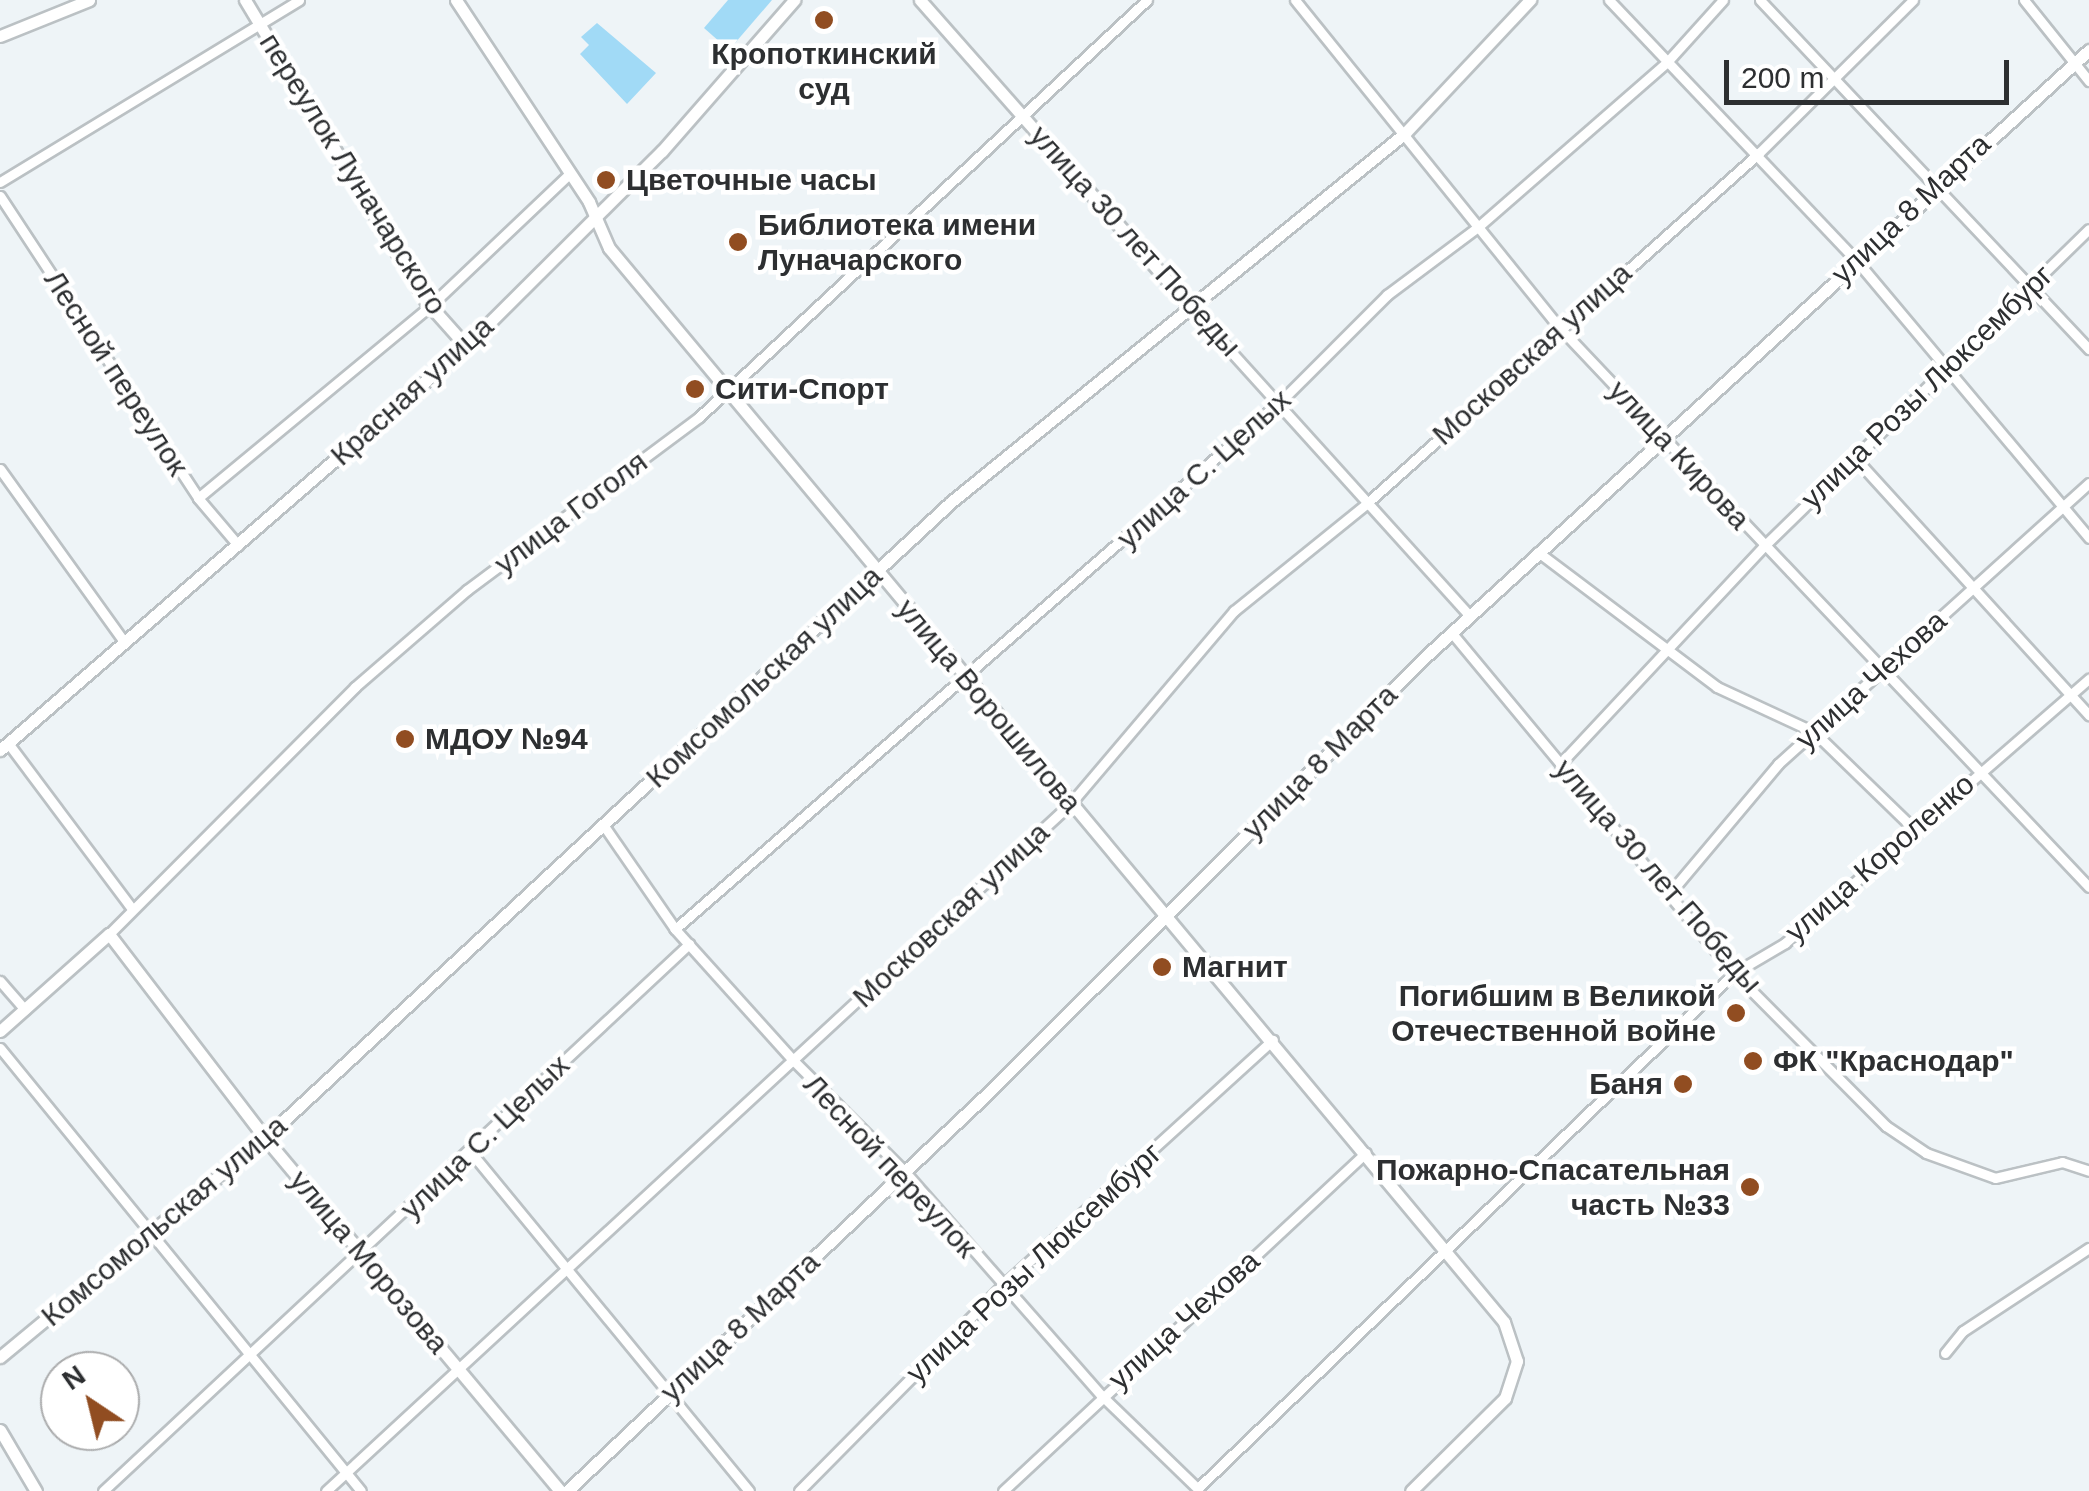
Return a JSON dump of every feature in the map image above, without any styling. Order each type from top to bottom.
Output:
[{"type":"main road","points":[[0,36],[89,0]]},
{"type":"main road","name":"переулок Луначарского","points":[[245,0],[430,306],[466,346]]},
{"type":"main road","name":"улица Ворошилова","points":[[456,0],[570,173],[610,248],[1162,914],[1368,1151],[1504,1322],[1517,1361],[1505,1398],[1411,1491]]},
{"type":"main road","name":"Красная улица","points":[[4,747],[466,346],[596,218],[794,0]]},
{"type":"main road","name":"улица 30 лет Победы","points":[[920,0],[1188,304]]},
{"type":"main road","name":"Комсомольская улица","points":[[0,1358],[266,1138],[876,572],[1188,304],[1405,134],[1530,0]]},
{"type":"main road","name":"улица 8 Марта","points":[[564,1491],[905,1172],[1451,632],[1666,439],[1935,185],[2089,50]]},
{"type":"main road","name":"улица Морозова","points":[[109,934],[266,1138],[564,1491]]},
{"type":"main road","name":"улица Гоголя","points":[[0,1031],[109,934]]},
{"type":"main road","points":[[0,1430],[36,1491]]},
{"type":"street","points":[[0,182],[298,0]]},
{"type":"street","name":"улица Гоголя","points":[[109,934],[355,687],[467,590],[699,417],[1025,118],[1147,0]]},
{"type":"street","name":"улица Кирова","points":[[1294,0],[1559,326],[1763,548],[1982,770],[2089,887]]},
{"type":"street","points":[[1609,0],[1856,260],[2089,538]]},
{"type":"street","name":"улица С. Целых","points":[[675,928],[967,680],[1281,401],[1387,295],[1478,227],[1668,61],[1723,0]]},
{"type":"street","points":[[1760,0],[2089,349]]},
{"type":"street","name":"Московская улица","points":[[326,1491],[567,1274],[1071,803],[1234,611],[1366,504],[1559,326],[1759,154],[1913,0]]},
{"type":"street","points":[[2024,0],[2089,81]]},
{"type":"street","name":"Красная улица","points":[[198,498],[430,306],[570,173]]},
{"type":"street","name":"Лесной переулок","points":[[0,196],[198,498],[238,546]]},
{"type":"street","name":"улица Розы Люксембург","points":[[1560,764],[1763,548],[2089,229]]},
{"type":"street","name":"улица 30 лет Победы","points":[[1188,304],[1281,401],[1366,504],[1469,615]]},
{"type":"street","points":[[1855,458],[2089,715]]},
{"type":"street","points":[[0,469],[125,643]]},
{"type":"street","name":"улица Чехова","points":[[1669,894],[1778,764],[2089,483]]},
{"type":"street","points":[[1538,552],[1717,688],[1814,732],[1916,831]]},
{"type":"street","name":"улица 30 лет Победы","points":[[1451,632],[1734,973],[1886,1126],[1926,1153],[1995,1178],[2062,1162],[2089,1172]]},
{"type":"street","name":"улица Короленко","points":[[1199,1489],[1446,1246],[1734,973],[1784,943],[2089,680]]},
{"type":"street","points":[[4,747],[132,909]]},
{"type":"street","name":"Лесной переулок","points":[[604,826],[675,928],[794,1061],[905,1172],[1000,1288],[1102,1396],[1199,1489]]},
{"type":"street","name":"улица С. Целых","points":[[103,1491],[362,1255],[690,944]]},
{"type":"street","points":[[0,980],[25,1010]]},
{"type":"street","name":"улица Розы Люксембург","points":[[800,1491],[1000,1288],[1274,1040]]},
{"type":"street","points":[[0,1048],[361,1491]]},
{"type":"street","points":[[469,1150],[749,1491]]},
{"type":"street","name":"улица Чехова","points":[[1002,1491],[1368,1151]]},
{"type":"street","points":[[1945,1353],[1963,1331],[2089,1248]]},
{"type":"shaded area","points":[[728,0],[772,0],[729,50],[704,28]]},
{"type":"shaded area","points":[[597,23],[656,73],[627,104],[580,54],[589,45],[581,37]]},
{"type":"place","name":"Кропоткинский суд","points":[[824,20]]},
{"type":"place","name":"Цветочные часы","points":[[606,180]]},
{"type":"place","name":"Библиотека имени Луначарского","points":[[738,242]]},
{"type":"place","name":"Сити-Спорт","points":[[695,389]]},
{"type":"place","name":"МДОУ №94","points":[[405,739]]},
{"type":"place","name":"Магнит","points":[[1162,967]]},
{"type":"place","name":"Погибшим в Великой Отечественной войне","points":[[1736,1013]]},
{"type":"place","name":"ФК \"Краснодар\"","points":[[1753,1061]]},
{"type":"place","name":"Баня","points":[[1683,1084]]},
{"type":"place","name":"Пожарно-Спасательная часть №33","points":[[1750,1187]]}]
